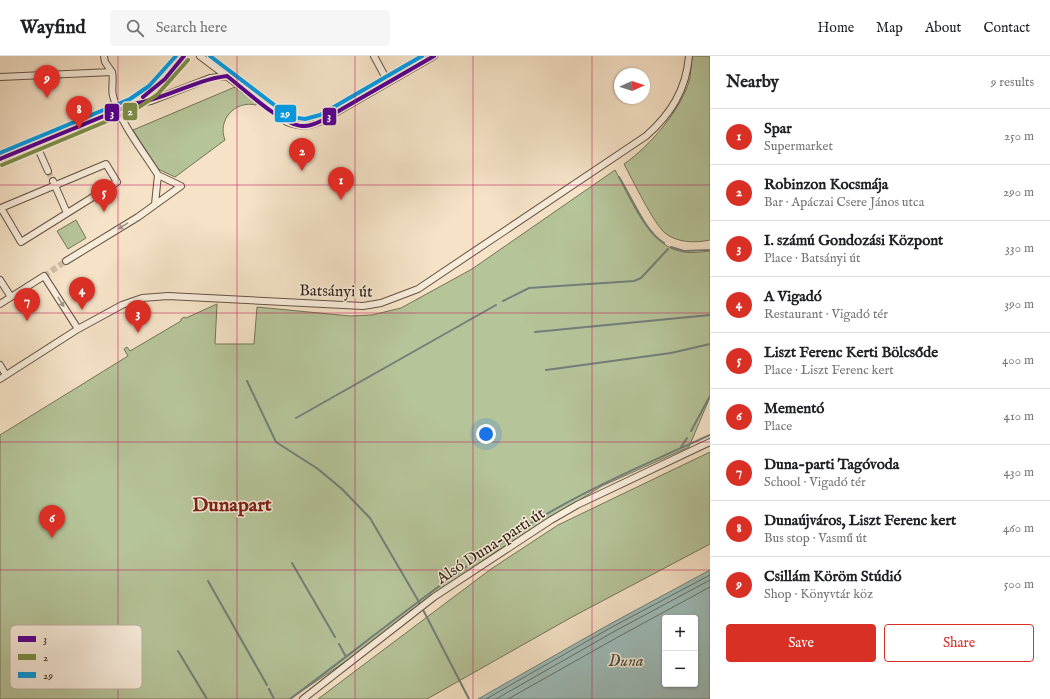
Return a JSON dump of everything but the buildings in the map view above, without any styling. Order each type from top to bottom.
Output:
[{"type":"street","points":[[66,261],[181,186],[158,175],[118,110],[112,94],[114,79],[112,72],[105,62],[104,56]]},
{"type":"street","points":[[0,159],[133,104],[153,91],[184,56]]},
{"type":"street","points":[[200,56],[287,122],[304,126],[318,123],[434,56]]},
{"type":"street","points":[[374,56],[388,82]]},
{"type":"street","name":"Batsányi út","points":[[0,379],[78,329],[122,305],[142,298],[168,296],[362,306],[398,298],[418,289],[646,136],[667,116],[681,93],[688,73],[690,56]]},
{"type":"street","points":[[0,77],[112,72]]},
{"type":"street","points":[[133,104],[152,101],[210,78],[227,76]]},
{"type":"street","points":[[36,144],[48,171]]},
{"type":"street","points":[[106,164],[117,182],[67,213],[21,242],[1,208],[54,183],[106,164]]},
{"type":"street","points":[[155,204],[158,175]]},
{"type":"street","points":[[54,183],[67,213]]},
{"type":"street","points":[[0,304],[44,276],[78,329]]},
{"type":"street","points":[[0,280],[11,297]]},
{"type":"street","points":[[0,365],[6,375]]},
{"type":"street","name":"Alsó Duna-parti út","points":[[303,699],[422,607],[474,570],[570,509],[710,442]]},
{"type":"green space","points":[[692,56],[710,56],[710,240],[699,242],[675,239],[660,228],[643,201],[624,164],[644,147],[664,126],[680,102],[690,78]]},
{"type":"green space","points":[[235,87],[257,104],[241,106],[230,113],[224,125],[223,133],[225,140],[175,177],[158,169],[133,130]]},
{"type":"green space","points":[[615,170],[641,218],[658,239],[668,246],[683,252],[710,251],[710,397],[689,447],[602,486],[494,553],[428,599],[361,651],[290,699],[0,699],[0,435],[128,356],[124,349],[127,347],[130,351],[181,321],[184,317],[186,318],[217,304],[215,344],[254,344],[257,307],[350,316],[372,315],[401,308],[472,269]]},
{"type":"green space","points":[[76,220],[86,238],[68,249],[57,231]]},
{"type":"green space","points":[[710,452],[710,544],[572,617],[427,699],[318,699],[491,569],[558,525]]},
{"type":"water","name":"Duna","points":[[710,570],[710,699],[478,699],[610,624]]},
{"type":"waterway","points":[[619,177],[651,231],[664,243]]},
{"type":"waterway","points":[[671,247],[684,251],[710,250]]},
{"type":"waterway","points":[[503,301],[529,288],[634,281],[641,278],[668,249]]},
{"type":"waterway","points":[[296,418],[496,305]]},
{"type":"waterway","points":[[535,332],[710,315]]},
{"type":"waterway","points":[[546,370],[671,353],[710,344]]},
{"type":"waterway","points":[[247,381],[276,442],[318,469],[342,489],[370,518],[419,602],[469,699]]},
{"type":"waterway","points":[[691,431],[710,396]]},
{"type":"waterway","points":[[290,699],[432,591],[520,530],[589,491],[710,435]]},
{"type":"waterway","points":[[681,447],[687,438]]},
{"type":"waterway","points":[[292,563],[335,637]]},
{"type":"waterway","points":[[208,581],[267,685]]},
{"type":"waterway","points":[[339,644],[346,657]]},
{"type":"waterway","points":[[178,651],[207,699]]},
{"type":"waterway","points":[[269,689],[274,699]]},
{"type":"tunnel","points":[[48,171],[53,181]]},
{"type":"tunnel","points":[[44,276],[66,261]]},
{"type":"transit line","name":"29","points":[[0,153],[130,99],[149,86],[176,56]]},
{"type":"transit line","name":"3","points":[[143,97],[165,79],[184,56]]},
{"type":"transit line","name":"29","points":[[210,56],[290,117],[305,119],[320,115],[422,56]]},
{"type":"transit line","name":"3","points":[[227,76],[263,106],[284,120],[294,124],[308,126],[323,120],[434,56]]},
{"type":"transit line","name":"2","points":[[2,165],[136,109],[157,95],[188,60]]},
{"type":"transit line","name":"3","points":[[0,159],[133,104],[145,102],[203,81],[227,76]]},
{"type":"place","name":"Csillám Köröm Stúdió","points":[[47,98]]},
{"type":"place","name":"Dunaújváros, Liszt Ferenc kert","points":[[79,129]]},
{"type":"place","name":"Robinzon Kocsmája","points":[[302,171]]},
{"type":"place","name":"Spar","points":[[341,200]]},
{"type":"place","name":"Liszt Ferenc Kerti Bölcsőde","points":[[104,212]]},
{"type":"place","name":"A Vigadó","points":[[82,310]]},
{"type":"place","name":"Duna-parti Tagóvoda","points":[[27,321]]},
{"type":"place","name":"I. számú Gondozási Központ","points":[[138,333]]},
{"type":"place","name":"Mementó","points":[[52,538]]},
{"type":"district","name":"Dunapart","points":[[232,504]]}]
